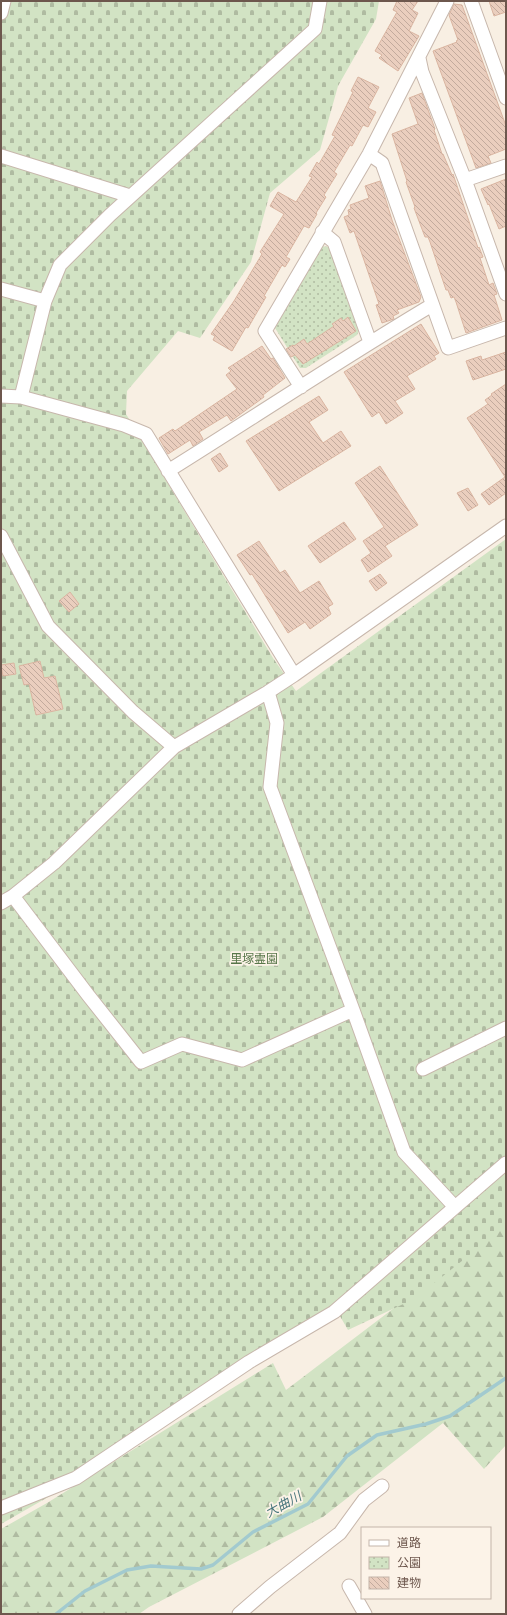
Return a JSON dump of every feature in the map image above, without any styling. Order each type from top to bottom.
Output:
[{"type":"street","points":[[1,13],[4,1]]},
{"type":"street","points":[[21,397],[46,301],[60,265],[130,196],[315,29],[320,1]]},
{"type":"street","points":[[301,387],[265,331],[369,154],[447,1]]},
{"type":"street","points":[[471,1],[506,98]]},
{"type":"street","points":[[419,58],[422,72],[465,180],[506,294]]},
{"type":"street","points":[[369,154],[382,163],[448,348],[506,328]]},
{"type":"street","points":[[1,156],[130,196]]},
{"type":"street","points":[[465,180],[506,166]]},
{"type":"street","points":[[322,232],[334,242],[370,342]]},
{"type":"street","points":[[1,289],[46,301]]},
{"type":"street","points":[[168,471],[432,304]]},
{"type":"street","points":[[1,396],[21,397],[124,425],[146,434],[294,675]]},
{"type":"street","points":[[1,904],[54,863],[174,747],[268,692],[294,675],[506,526]]},
{"type":"street","points":[[1,536],[48,626],[132,712],[174,747]]},
{"type":"street","points":[[268,692],[277,723],[270,787],[404,1152],[454,1207]]},
{"type":"street","points":[[13,896],[88,996],[141,1062],[182,1044],[242,1060],[353,1010]]},
{"type":"street","points":[[423,1069],[506,1028]]},
{"type":"street","points":[[1,1508],[76,1478],[250,1362],[334,1312],[506,1163]]},
{"type":"street","points":[[239,1614],[270,1587],[340,1533],[364,1500],[382,1486]]},
{"type":"street","points":[[349,1586],[365,1614]]},
{"type":"green space","name":"里塚霊園","points":[[1,1],[379,1],[376,19],[338,86],[320,150],[270,193],[251,262],[200,338],[178,331],[127,391],[126,414],[273,658],[296,691],[506,539],[506,1226],[414,1299],[348,1330],[337,1311],[71,1484],[1,1524]]},
{"type":"green space","points":[[321,246],[330,247],[360,328],[357,335],[306,368],[300,368],[275,328],[275,323]]},
{"type":"green space","points":[[506,1223],[506,1445],[484,1469],[443,1423],[323,1517],[149,1607],[139,1614],[1,1614],[1,1529],[47,1503],[273,1363],[286,1390]]},
{"type":"building","points":[[397,1],[418,1],[412,10],[418,13],[409,31],[419,36],[398,71],[379,58],[382,55],[375,51],[397,12],[393,10]]},
{"type":"building","points":[[489,1],[506,1],[506,12],[494,16]]},
{"type":"building","points":[[454,4],[462,5],[506,126],[506,149],[488,156],[491,163],[476,168],[433,51],[457,42],[456,41],[458,40],[449,15]]},
{"type":"building","points":[[358,77],[379,87],[368,108],[376,112],[368,127],[363,125],[352,146],[350,145],[334,172],[337,174],[324,195],[326,197],[309,228],[304,226],[286,257],[290,259],[285,267],[282,265],[248,328],[246,327],[232,351],[213,340],[215,336],[211,334],[234,301],[262,254],[260,252],[284,214],[270,206],[278,192],[296,202],[312,177],[309,176],[317,162],[319,164],[335,136],[332,135],[353,92],[351,91]]},
{"type":"building","points":[[422,93],[442,154],[452,175],[453,174],[478,248],[479,247],[483,257],[480,258],[489,285],[493,283],[497,294],[494,295],[502,320],[466,333],[454,297],[451,298],[448,290],[446,290],[430,242],[428,237],[425,237],[414,208],[415,207],[392,134],[418,124],[409,98]]},
{"type":"building","points":[[506,179],[506,226],[499,229],[481,189]]},
{"type":"building","points":[[380,181],[392,220],[421,297],[419,302],[397,310],[399,313],[393,316],[394,319],[382,323],[376,305],[379,304],[354,231],[350,233],[344,217],[349,215],[348,210],[351,209],[350,205],[369,198],[365,186]]},
{"type":"building","points":[[348,317],[356,331],[303,364],[295,355],[291,357],[286,349],[293,345],[294,346],[304,339],[307,344],[334,326],[332,324],[341,318],[343,321]]},
{"type":"building","points":[[421,324],[439,353],[434,356],[436,359],[407,376],[415,389],[395,401],[403,413],[386,424],[379,412],[372,417],[344,372]]},
{"type":"building","points":[[262,346],[271,359],[273,358],[285,378],[263,395],[264,397],[231,421],[227,415],[199,432],[203,439],[193,446],[190,440],[168,454],[159,438],[173,429],[175,431],[237,389],[226,375],[231,371],[228,368]]},
{"type":"building","points":[[506,352],[506,369],[473,380],[466,361],[481,356],[482,360]]},
{"type":"building","points":[[506,384],[506,493],[489,505],[481,494],[505,477],[467,418],[488,404],[485,400]]},
{"type":"building","points":[[319,396],[328,410],[309,422],[323,443],[341,431],[351,446],[279,491],[246,441]]},
{"type":"building","points":[[220,453],[228,466],[219,472],[211,459]]},
{"type":"building","points":[[380,466],[418,525],[385,546],[392,556],[368,572],[361,560],[371,553],[363,541],[384,527],[355,483]]},
{"type":"building","points":[[468,488],[478,505],[468,511],[457,493]]},
{"type":"building","points":[[344,522],[356,539],[320,563],[308,546]]},
{"type":"building","points":[[259,541],[280,573],[285,570],[300,593],[319,581],[333,604],[328,607],[331,614],[310,629],[305,622],[288,633],[252,574],[250,575],[237,555]]},
{"type":"building","points":[[380,574],[387,583],[376,591],[369,581]]},
{"type":"building","points":[[70,592],[79,604],[69,612],[59,601]]},
{"type":"building","points":[[40,661],[44,678],[55,676],[63,709],[36,715],[29,684],[24,685],[19,666]]},
{"type":"building","points":[[14,663],[16,674],[3,676],[1,665]]},
{"type":"waterway","name":"大曲川","points":[[56,1614],[85,1591],[127,1570],[151,1566],[201,1569],[213,1565],[253,1532],[308,1504],[347,1456],[377,1435],[426,1424],[450,1416],[506,1378]]}]
